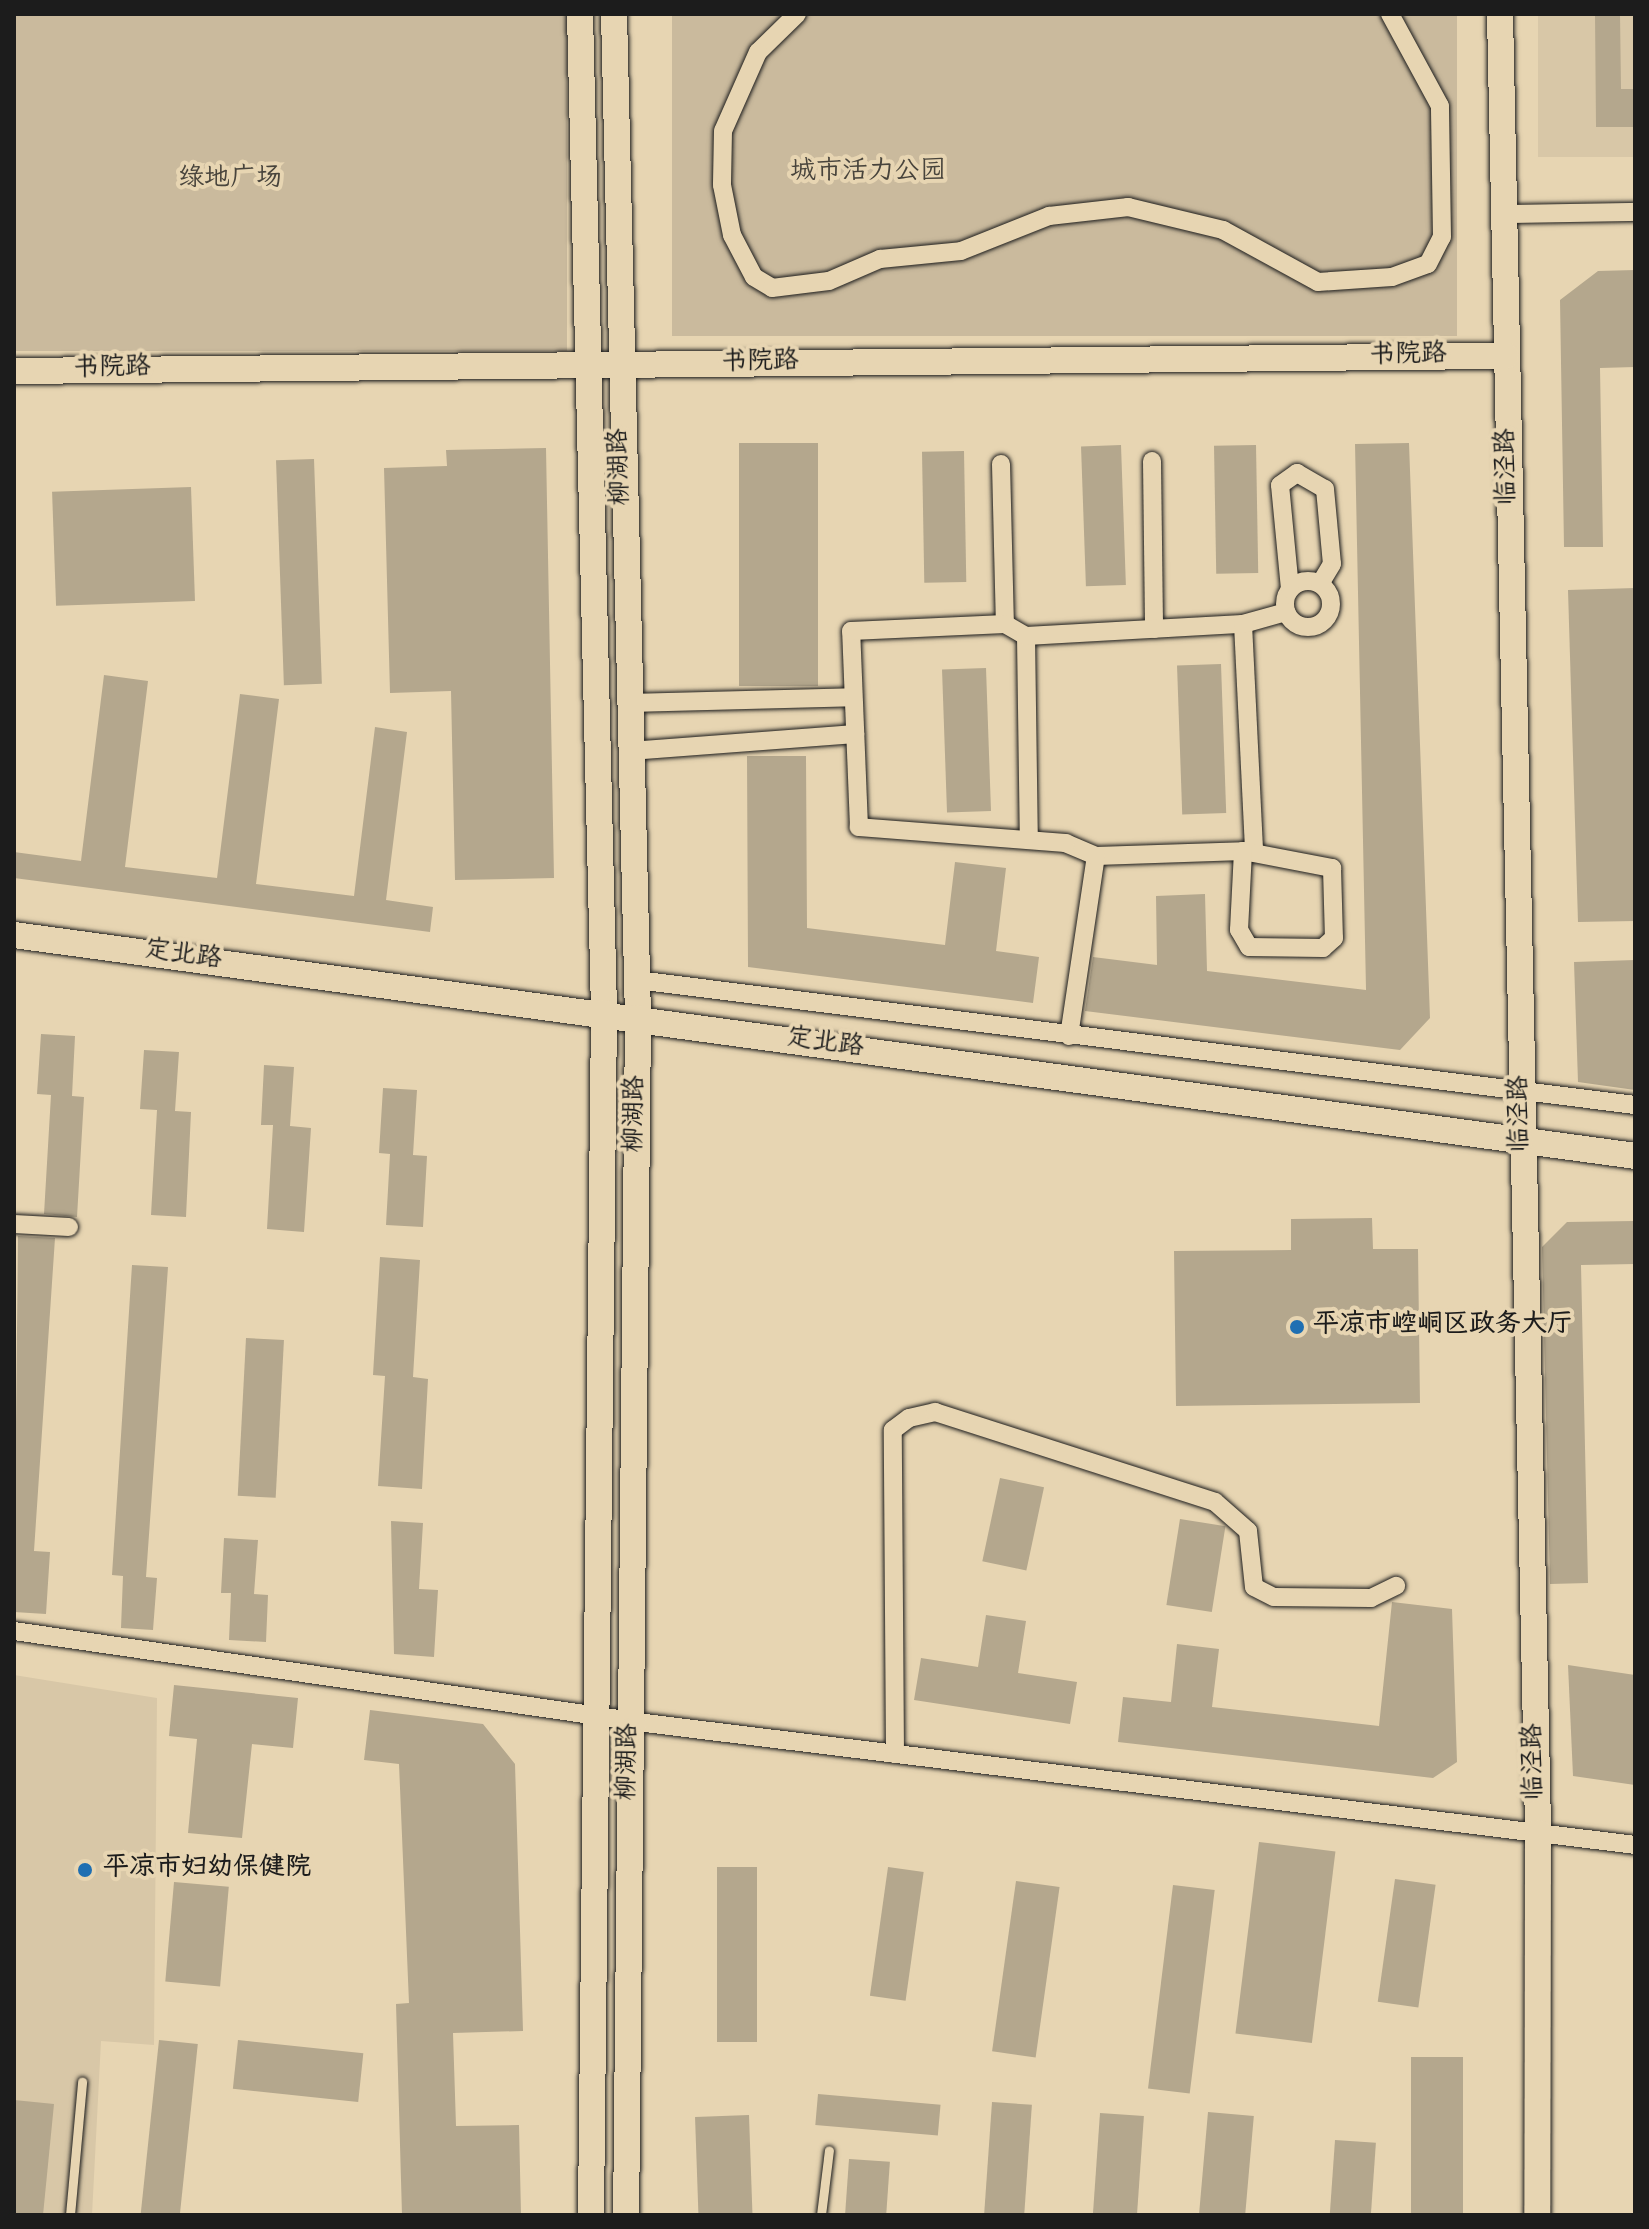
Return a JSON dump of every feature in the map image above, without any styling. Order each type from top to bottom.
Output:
[{"type":"street","name":"柳湖路","points":[[580,14],[584,366],[604,1013],[591,2215]]},
{"type":"street","name":"柳湖路","points":[[614,14],[619,365],[638,1018],[626,2215]]},
{"type":"street","points":[[797,14],[758,52],[723,131],[722,185],[732,235],[754,277],[772,288],[829,281],[880,259],[961,251],[1049,216],[1128,207],[1223,230],[1318,282],[1392,277],[1428,264],[1442,237],[1440,106],[1390,14]]},
{"type":"street","name":"临泾路","points":[[1500,14],[1538,1833],[1537,2215]]},
{"type":"street","points":[[1505,214],[1635,212]]},
{"type":"street","name":"书院路","points":[[14,371],[1506,356]]},
{"type":"street","points":[[1152,461],[1154,629]]},
{"type":"street","points":[[1001,464],[1005,624]]},
{"type":"street","points":[[1286,612],[1290,589],[1280,485],[1297,473],[1325,489],[1332,564],[1320,584],[1290,589]]},
{"type":"street","points":[[1286,612],[1304,627],[1326,619],[1332,604],[1320,584]]},
{"type":"street","points":[[1243,624],[1249,852],[1239,930],[1249,947],[1323,948],[1334,938],[1332,868],[1249,852],[1096,856],[1029,840],[859,827],[851,631],[1005,624],[1026,636],[1243,624],[1286,612]]},
{"type":"street","points":[[1026,636],[1029,840]]},
{"type":"street","points":[[629,703],[853,697]]},
{"type":"street","points":[[630,751],[855,734]]},
{"type":"street","points":[[1069,1036],[1096,856]]},
{"type":"street","name":"定北路","points":[[14,935],[604,1013],[1635,1156]]},
{"type":"street","points":[[637,980],[1635,1105]]},
{"type":"street","points":[[14,1224],[69,1227]]},
{"type":"street","points":[[895,1754],[893,1430],[909,1418],[935,1412],[1215,1502],[1248,1531],[1254,1587],[1274,1597],[1371,1598],[1396,1586]]},
{"type":"street","points":[[14,1631],[630,1721],[1635,1845]]},
{"type":"lane","points":[[70,2215],[82,2082]]},
{"type":"lane","points":[[821,2215],[829,2150]]},
{"type":"shaded area","points":[[1538,14],[1635,14],[1635,157],[1538,157]]},
{"type":"shaded area","name":"平凉市妇幼保健院","points":[[14,1675],[157,1698],[154,2045],[101,2041],[92,2215],[14,2215]]},
{"type":"green space","name":"绿地广场","points":[[14,14],[567,14],[567,351],[14,351]]},
{"type":"green space","name":"城市活力公园","points":[[672,14],[1457,14],[1457,336],[672,336]]},
{"type":"building","points":[[1595,14],[1620,14],[1621,89],[1635,89],[1635,127],[1596,127]]},
{"type":"building","points":[[1635,270],[1635,367],[1600,368],[1603,547],[1564,547],[1560,300],[1598,271]]},
{"type":"building","points":[[739,443],[818,443],[818,686],[739,686]]},
{"type":"building","points":[[1409,443],[1430,1018],[1400,1050],[1085,1011],[1093,957],[1157,965],[1156,896],[1205,894],[1207,971],[1366,990],[1355,444]]},
{"type":"building","points":[[1121,445],[1126,585],[1086,586],[1081,446]]},
{"type":"building","points":[[1256,445],[1258,573],[1216,574],[1214,446]]},
{"type":"building","points":[[546,448],[554,878],[455,880],[451,691],[390,693],[384,468],[447,466],[446,450]]},
{"type":"building","points":[[964,451],[966,582],[924,583],[922,452]]},
{"type":"building","points":[[314,459],[322,684],[284,685],[276,460]]},
{"type":"building","points":[[191,487],[195,601],[56,606],[52,492]]},
{"type":"building","points":[[1635,588],[1635,921],[1578,922],[1568,590]]},
{"type":"building","points":[[1221,664],[1226,813],[1182,814],[1177,666]]},
{"type":"building","points":[[986,668],[991,811],[947,812],[942,670]]},
{"type":"building","points":[[104,675],[148,681],[125,867],[217,878],[240,694],[279,699],[256,884],[354,896],[375,727],[407,732],[386,900],[433,907],[430,932],[14,878],[14,852],[81,861]]},
{"type":"building","points":[[747,756],[806,756],[807,928],[945,945],[955,862],[1006,868],[996,951],[1039,957],[1033,1003],[748,967]]},
{"type":"building","points":[[1635,960],[1635,1090],[1578,1082],[1574,962]]},
{"type":"building","points":[[41,1034],[75,1036],[72,1096],[84,1097],[77,1217],[44,1214],[51,1095],[37,1094]]},
{"type":"building","points":[[144,1050],[179,1052],[175,1111],[191,1112],[186,1217],[151,1215],[157,1110],[140,1109]]},
{"type":"building","points":[[264,1065],[294,1067],[290,1126],[311,1128],[304,1232],[267,1229],[273,1125],[261,1125]]},
{"type":"building","points":[[383,1088],[417,1090],[413,1155],[427,1156],[423,1227],[386,1225],[390,1154],[379,1153]]},
{"type":"building","name":"平凉市崆峒区政务大厅","points":[[1372,1218],[1373,1249],[1418,1249],[1420,1403],[1176,1406],[1174,1251],[1291,1250],[1291,1219]]},
{"type":"building","points":[[1634,1221],[1635,1264],[1581,1265],[1588,1583],[1550,1584],[1542,1247],[1567,1222]]},
{"type":"building","points":[[18,1236],[55,1238],[34,1551],[50,1552],[46,1614],[14,1612]]},
{"type":"building","points":[[380,1257],[420,1260],[413,1377],[428,1379],[422,1489],[378,1486],[385,1376],[373,1375]]},
{"type":"building","points":[[132,1265],[168,1267],[146,1577],[157,1578],[153,1630],[121,1628],[123,1576],[112,1575]]},
{"type":"building","points":[[246,1338],[284,1340],[276,1498],[238,1496]]},
{"type":"building","points":[[1000,1478],[1044,1487],[1026,1570],[982,1561]]},
{"type":"building","points":[[1180,1519],[1225,1526],[1212,1612],[1166,1605]]},
{"type":"building","points":[[391,1521],[423,1523],[419,1589],[438,1590],[434,1657],[394,1654]]},
{"type":"building","points":[[224,1538],[258,1540],[254,1594],[268,1595],[266,1642],[229,1640],[231,1593],[221,1593]]},
{"type":"building","points":[[1392,1602],[1452,1609],[1457,1762],[1433,1778],[1118,1742],[1123,1697],[1171,1702],[1177,1644],[1219,1649],[1212,1707],[1379,1726]]},
{"type":"building","points":[[986,1615],[1026,1621],[1018,1673],[1077,1682],[1070,1724],[914,1700],[921,1658],[978,1667]]},
{"type":"building","points":[[1568,1665],[1635,1675],[1635,1785],[1573,1776]]},
{"type":"building","points":[[174,1685],[298,1698],[293,1748],[252,1744],[242,1838],[188,1833],[197,1739],[169,1736]]},
{"type":"building","points":[[370,1710],[483,1724],[515,1764],[523,2031],[453,2033],[456,2126],[519,2125],[521,2215],[402,2215],[396,2004],[409,2003],[399,1764],[364,1760]]},
{"type":"building","points":[[1259,1842],[1335,1851],[1312,2043],[1235,2034]]},
{"type":"building","points":[[717,1867],[757,1867],[757,2042],[717,2042]]},
{"type":"building","points":[[888,1867],[924,1872],[906,2001],[870,1996]]},
{"type":"building","points":[[1395,1879],[1436,1885],[1418,2007],[1378,2002]]},
{"type":"building","points":[[1016,1881],[1060,1887],[1036,2057],[992,2051]]},
{"type":"building","points":[[174,1882],[229,1887],[220,1986],[165,1982]]},
{"type":"building","points":[[1173,1885],[1215,1890],[1190,2094],[1148,2088]]},
{"type":"building","points":[[159,2040],[198,2044],[180,2215],[141,2215]]},
{"type":"building","points":[[238,2040],[363,2053],[358,2102],[233,2089]]},
{"type":"building","points":[[1411,2057],[1463,2057],[1463,2215],[1411,2215]]},
{"type":"building","points":[[818,2094],[941,2105],[938,2136],[815,2125]]},
{"type":"building","points":[[14,2100],[54,2104],[43,2215],[14,2215]]},
{"type":"building","points":[[992,2102],[1032,2105],[1024,2215],[984,2215]]},
{"type":"building","points":[[1208,2112],[1254,2116],[1245,2215],[1199,2215]]},
{"type":"building","points":[[1100,2113],[1144,2116],[1137,2215],[1093,2215]]},
{"type":"building","points":[[749,2115],[752,2215],[698,2215],[695,2117]]},
{"type":"building","points":[[1335,2140],[1376,2143],[1371,2215],[1330,2215]]},
{"type":"building","points":[[849,2159],[890,2162],[886,2215],[845,2215]]},
{"type":"place","name":"平凉市崆峒区政务大厅","points":[[1297,1327]]},
{"type":"place","name":"平凉市妇幼保健院","points":[[85,1870]]}]
